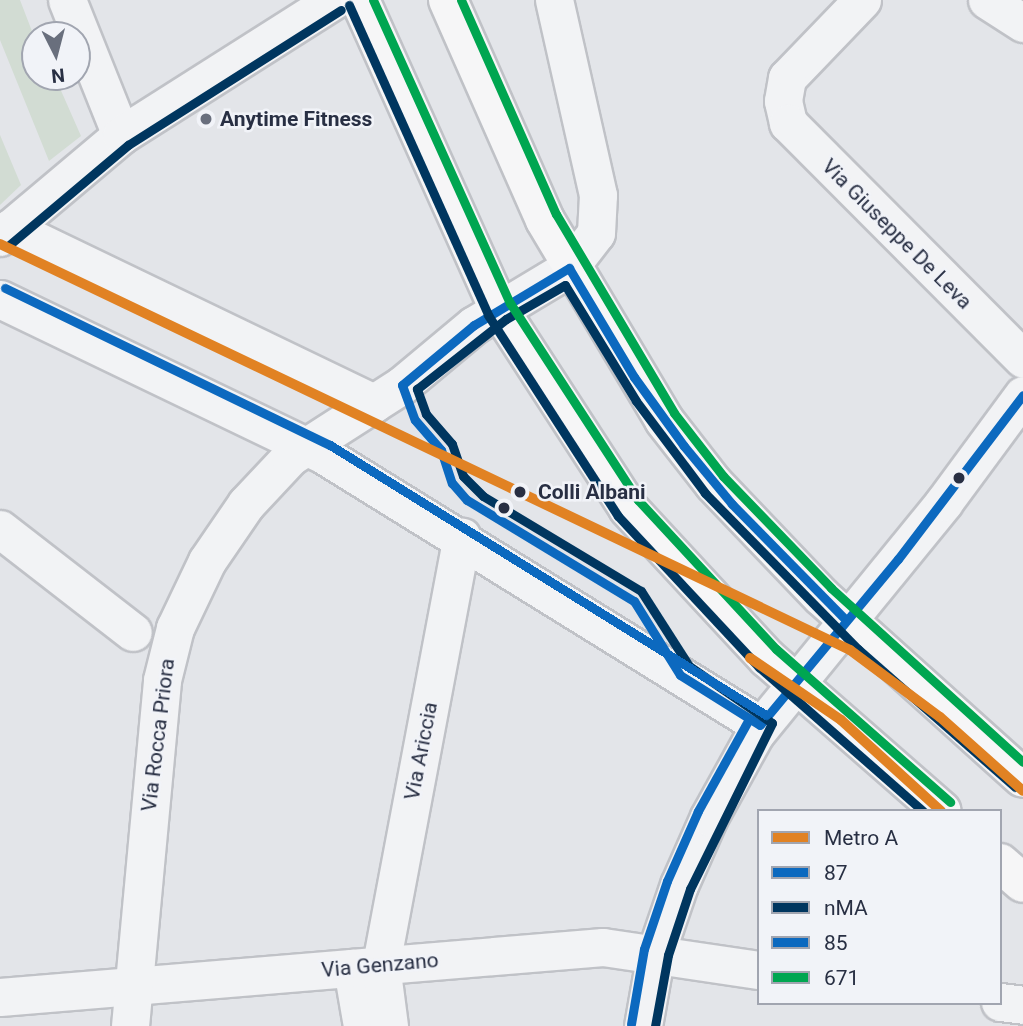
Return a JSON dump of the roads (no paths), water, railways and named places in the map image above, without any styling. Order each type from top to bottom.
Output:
[{"type":"main road","points":[[360,0],[499,309],[628,508],[723,614],[794,681],[940,809]]},
{"type":"main road","points":[[448,0],[569,268],[634,377],[684,446],[741,514],[845,619],[1023,778]]},
{"type":"main road","points":[[1002,865],[1023,883]]},
{"type":"street","points":[[67,0],[121,135]]},
{"type":"street","points":[[334,0],[121,135],[5,233],[374,403]]},
{"type":"street","points":[[554,0],[599,201],[596,233],[569,268]]},
{"type":"street","name":"Via Giuseppe De Leva","points":[[862,0],[792,72],[783,101],[793,131],[1023,359]]},
{"type":"street","points":[[987,0],[1023,23]]},
{"type":"street","name":"Via Rocca Priora","points":[[130,1026],[157,716],[171,639],[196,581],[230,526],[260,487],[306,445],[374,403],[499,309],[569,268]]},
{"type":"street","points":[[0,299],[306,445],[461,537],[760,725]]},
{"type":"street","points":[[643,1026],[656,952],[700,836],[760,725],[845,619],[906,550],[1023,395]]},
{"type":"street","points":[[0,529],[133,632]]},
{"type":"street","name":"Via Ariccia","points":[[367,966],[461,537]]},
{"type":"street","name":"Via Genzano","points":[[0,998],[604,947],[656,952],[757,970]]},
{"type":"street","points":[[362,1026],[367,966]]},
{"type":"street","points":[[367,966],[389,1026]]},
{"type":"street","points":[[1002,1002],[1023,1005]]},
{"type":"metro line","name":"A","points":[[0,244],[850,650],[940,717],[1023,791]]},
{"type":"metro line","name":"A","points":[[750,658],[841,720],[939,809]]},
{"type":"place","name":"Anytime Fitness","points":[[206,119]]},
{"type":"place","name":"Colli Albani","points":[[520,492]]}]
